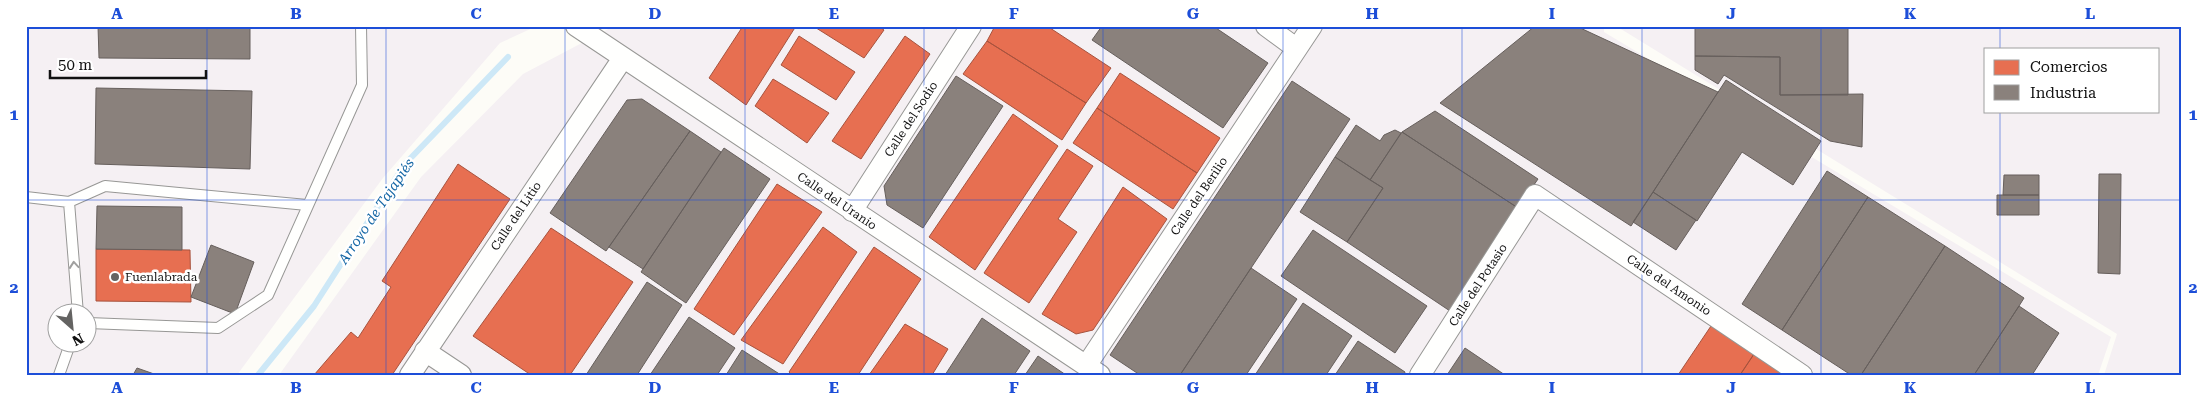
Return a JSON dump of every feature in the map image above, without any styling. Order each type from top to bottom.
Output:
[{"type":"street","name":"Calle del Uranio","points":[[576,26],[1093,370]]},
{"type":"street","name":"Calle del Sodio","points":[[852,211],[971,26]]},
{"type":"street","points":[[1266,26],[1296,48]]},
{"type":"street","name":"Calle del Berilio","points":[[1093,370],[1296,48],[1312,26]]},
{"type":"street","name":"Calle del Litio","points":[[410,375],[623,58]]},
{"type":"street","name":"Calle del Potasio","points":[[1420,375],[1535,195]]},
{"type":"street","name":"Calle del Amonio","points":[[1535,195],[1802,375]]},
{"type":"street","points":[[425,351],[461,375]]},
{"type":"lane","points":[[98,323],[218,328],[268,295],[362,84],[361,26]]},
{"type":"lane","points":[[26,197],[69,202],[105,186],[307,205]]},
{"type":"lane","points":[[69,202],[77,304]]},
{"type":"lane","points":[[59,375],[66,354]]},
{"type":"shaded area","points":[[26,26],[537,26],[500,43],[383,178],[237,375],[26,375]]},
{"type":"shaded area","points":[[614,26],[1604,26],[1604,32],[2111,337],[2098,375],[279,375],[421,177],[523,74]]},
{"type":"shaded area","points":[[1616,26],[2181,26],[2181,375],[2104,375],[2117,334]]},
{"type":"building: Comercios","points":[[743,26],[796,26],[746,105],[709,78]]},
{"type":"building: Comercios","points":[[813,26],[878,26],[884,30],[864,58]]},
{"type":"building: Comercios","points":[[995,26],[1047,26],[1111,68],[1086,103],[987,41]]},
{"type":"building: Comercios","points":[[799,36],[855,72],[836,100],[781,65]]},
{"type":"building: Comercios","points":[[905,36],[930,54],[861,159],[832,141]]},
{"type":"building: Comercios","points":[[987,41],[1086,103],[1062,140],[963,74]]},
{"type":"building: Comercios","points":[[1120,73],[1220,138],[1197,173],[1097,108]]},
{"type":"building: Comercios","points":[[773,79],[829,113],[807,143],[755,106]]},
{"type":"building: Comercios","points":[[1097,108],[1197,173],[1173,209],[1073,143]]},
{"type":"building: Comercios","points":[[1013,114],[1058,146],[975,270],[929,237]]},
{"type":"building: Comercios","points":[[1067,149],[1093,166],[1058,219],[1077,232],[1029,303],[984,273]]},
{"type":"building: Comercios","points":[[458,164],[510,199],[392,375],[314,375],[351,332],[358,338],[391,287],[382,281]]},
{"type":"building: Comercios","points":[[777,184],[822,212],[734,335],[694,309]]},
{"type":"building: Comercios","points":[[1123,187],[1167,219],[1093,330],[1076,334],[1042,314]]},
{"type":"building: Comercios","points":[[823,227],[857,252],[783,364],[741,340]]},
{"type":"building: Comercios","points":[[551,228],[633,282],[570,375],[531,375],[473,336]]},
{"type":"building: Comercios","points":[[874,247],[921,279],[858,375],[792,375],[789,372]]},
{"type":"building: Comercios","points":[[96,249],[190,250],[191,302],[96,301]]},
{"type":"building: Comercios","points":[[905,324],[948,349],[932,375],[869,375]]},
{"type":"building: Comercios","points":[[1711,326],[1754,354],[1740,375],[1678,375]]},
{"type":"building: Comercios","points":[[1754,354],[1786,375],[1740,375]]},
{"type":"building: Industria","points":[[98,26],[250,26],[250,59],[99,58]]},
{"type":"building: Industria","points":[[1102,26],[1213,26],[1268,63],[1223,128],[1092,40]]},
{"type":"building: Industria","points":[[1535,26],[1576,26],[1718,92],[1631,226],[1440,103]]},
{"type":"building: Industria","points":[[1695,26],[1848,26],[1848,95],[1780,95],[1780,57],[1695,56]]},
{"type":"building: Industria","points":[[1695,56],[1780,57],[1780,95],[1863,94],[1862,147],[1830,141],[1724,75],[1718,84],[1695,70]]},
{"type":"building: Industria","points":[[956,76],[1003,106],[923,228],[887,205],[884,186]]},
{"type":"building: Industria","points":[[1726,80],[1821,141],[1793,185],[1742,152],[1697,221],[1653,192]]},
{"type":"building: Industria","points":[[1292,81],[1350,119],[1180,375],[1140,375],[1110,355]]},
{"type":"building: Industria","points":[[96,88],[252,91],[250,169],[95,164]]},
{"type":"building: Industria","points":[[642,99],[690,131],[606,251],[550,213],[627,100]]},
{"type":"building: Industria","points":[[1435,111],[1538,179],[1518,208],[1402,132]]},
{"type":"building: Industria","points":[[1356,125],[1380,141],[1384,135],[1395,130],[1401,133],[1370,180],[1335,157]]},
{"type":"building: Industria","points":[[690,131],[721,152],[643,269],[609,247]]},
{"type":"building: Industria","points":[[1402,132],[1518,208],[1450,311],[1347,242],[1383,188],[1370,180]]},
{"type":"building: Industria","points":[[724,148],[770,179],[686,303],[641,272]]},
{"type":"building: Industria","points":[[1335,157],[1383,188],[1347,242],[1300,212]]},
{"type":"building: Industria","points":[[1827,171],[1868,197],[1782,330],[1742,304]]},
{"type":"building: Industria","points":[[2099,174],[2121,174],[2120,274],[2098,273]]},
{"type":"building: Industria","points":[[2004,175],[2039,175],[2039,195],[2003,195]]},
{"type":"building: Industria","points":[[1653,192],[1696,220],[1676,250],[1633,222]]},
{"type":"building: Industria","points":[[1997,195],[2039,195],[2039,215],[1997,215]]},
{"type":"building: Industria","points":[[1868,197],[1945,246],[1861,375],[1851,375],[1782,330]]},
{"type":"building: Industria","points":[[97,206],[182,207],[182,250],[96,249]]},
{"type":"building: Industria","points":[[1313,230],[1427,306],[1395,353],[1281,276]]},
{"type":"building: Industria","points":[[211,245],[254,262],[235,314],[191,297]]},
{"type":"building: Industria","points":[[1945,246],[2024,298],[2019,306],[1974,375],[1861,375]]},
{"type":"building: Industria","points":[[1251,268],[1297,299],[1246,375],[1180,375]]},
{"type":"building: Industria","points":[[647,282],[682,305],[637,375],[586,375]]},
{"type":"building: Industria","points":[[1303,303],[1352,336],[1326,375],[1255,375]]},
{"type":"building: Industria","points":[[2019,306],[2059,333],[2032,375],[1974,375]]},
{"type":"building: Industria","points":[[689,317],[735,348],[717,375],[650,375]]},
{"type":"building: Industria","points":[[982,318],[1030,351],[1014,375],[945,375]]},
{"type":"building: Industria","points":[[1358,341],[1405,372],[1404,375],[1335,375]]},
{"type":"building: Industria","points":[[1465,348],[1505,375],[1447,375]]},
{"type":"building: Industria","points":[[742,350],[781,375],[726,375]]},
{"type":"building: Industria","points":[[1038,356],[1066,375],[1025,375]]},
{"type":"building: Industria","points":[[137,368],[157,375],[133,375]]},
{"type":"waterway","name":"Arroyo de Tajapiés","points":[[258,375],[314,306],[405,164],[508,57]]},
{"type":"place","name":"Fuenlabrada","points":[[115,277]]}]
